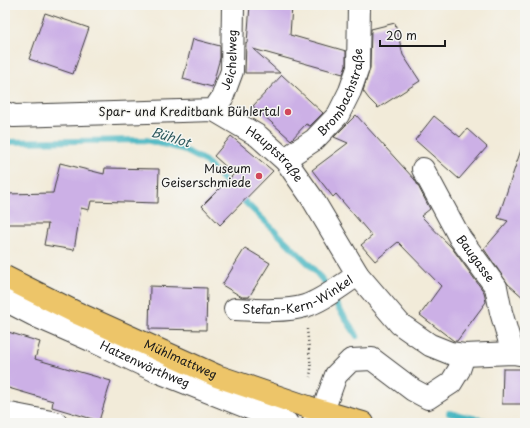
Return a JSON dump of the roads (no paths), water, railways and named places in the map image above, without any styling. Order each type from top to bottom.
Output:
[{"type":"main road","name":"Mühlmattweg","points":[[5,277],[77,313],[217,376],[314,414],[363,423]]},
{"type":"street","name":"Jeichelweg","points":[[214,110],[222,98],[232,71],[233,5]]},
{"type":"street","name":"Brombachstraße","points":[[286,161],[294,153],[314,140],[338,115],[350,90],[358,68],[359,5]]},
{"type":"street","points":[[5,113],[14,116],[214,110]]},
{"type":"street","name":"Hauptstraße","points":[[214,110],[258,136],[286,161],[312,198],[358,275],[398,328],[430,345],[450,353],[464,355],[519,354]]},
{"type":"street","name":"Baugasse","points":[[423,169],[460,238],[496,288],[501,312],[519,354]]},
{"type":"street","name":"Stefan-Kern-Winkel","points":[[235,309],[272,310],[304,306],[318,300],[358,275]]},
{"type":"street","name":"Hatzenwörthweg","points":[[5,300],[38,317],[154,370],[287,423]]},
{"type":"street","points":[[314,414],[336,375],[351,360],[372,359],[413,390],[428,398],[451,383],[459,370],[464,355]]},
{"type":"street","points":[[5,412],[56,423]]},
{"type":"waterway","name":"Bühlot","points":[[5,142],[146,140],[182,149],[205,161],[231,188]]},
{"type":"waterway","name":"Bühlot","points":[[239,196],[310,265],[326,284]]},
{"type":"waterway","name":"Bühlot","points":[[336,304],[357,336]]},
{"type":"waterway","name":"Bühlot","points":[[449,413],[496,423]]},
{"type":"place","name":"Spar- und Kreditbank Bühlertal","points":[[288,112]]},
{"type":"place","name":"Museum Geiserschmiede","points":[[259,176]]}]
